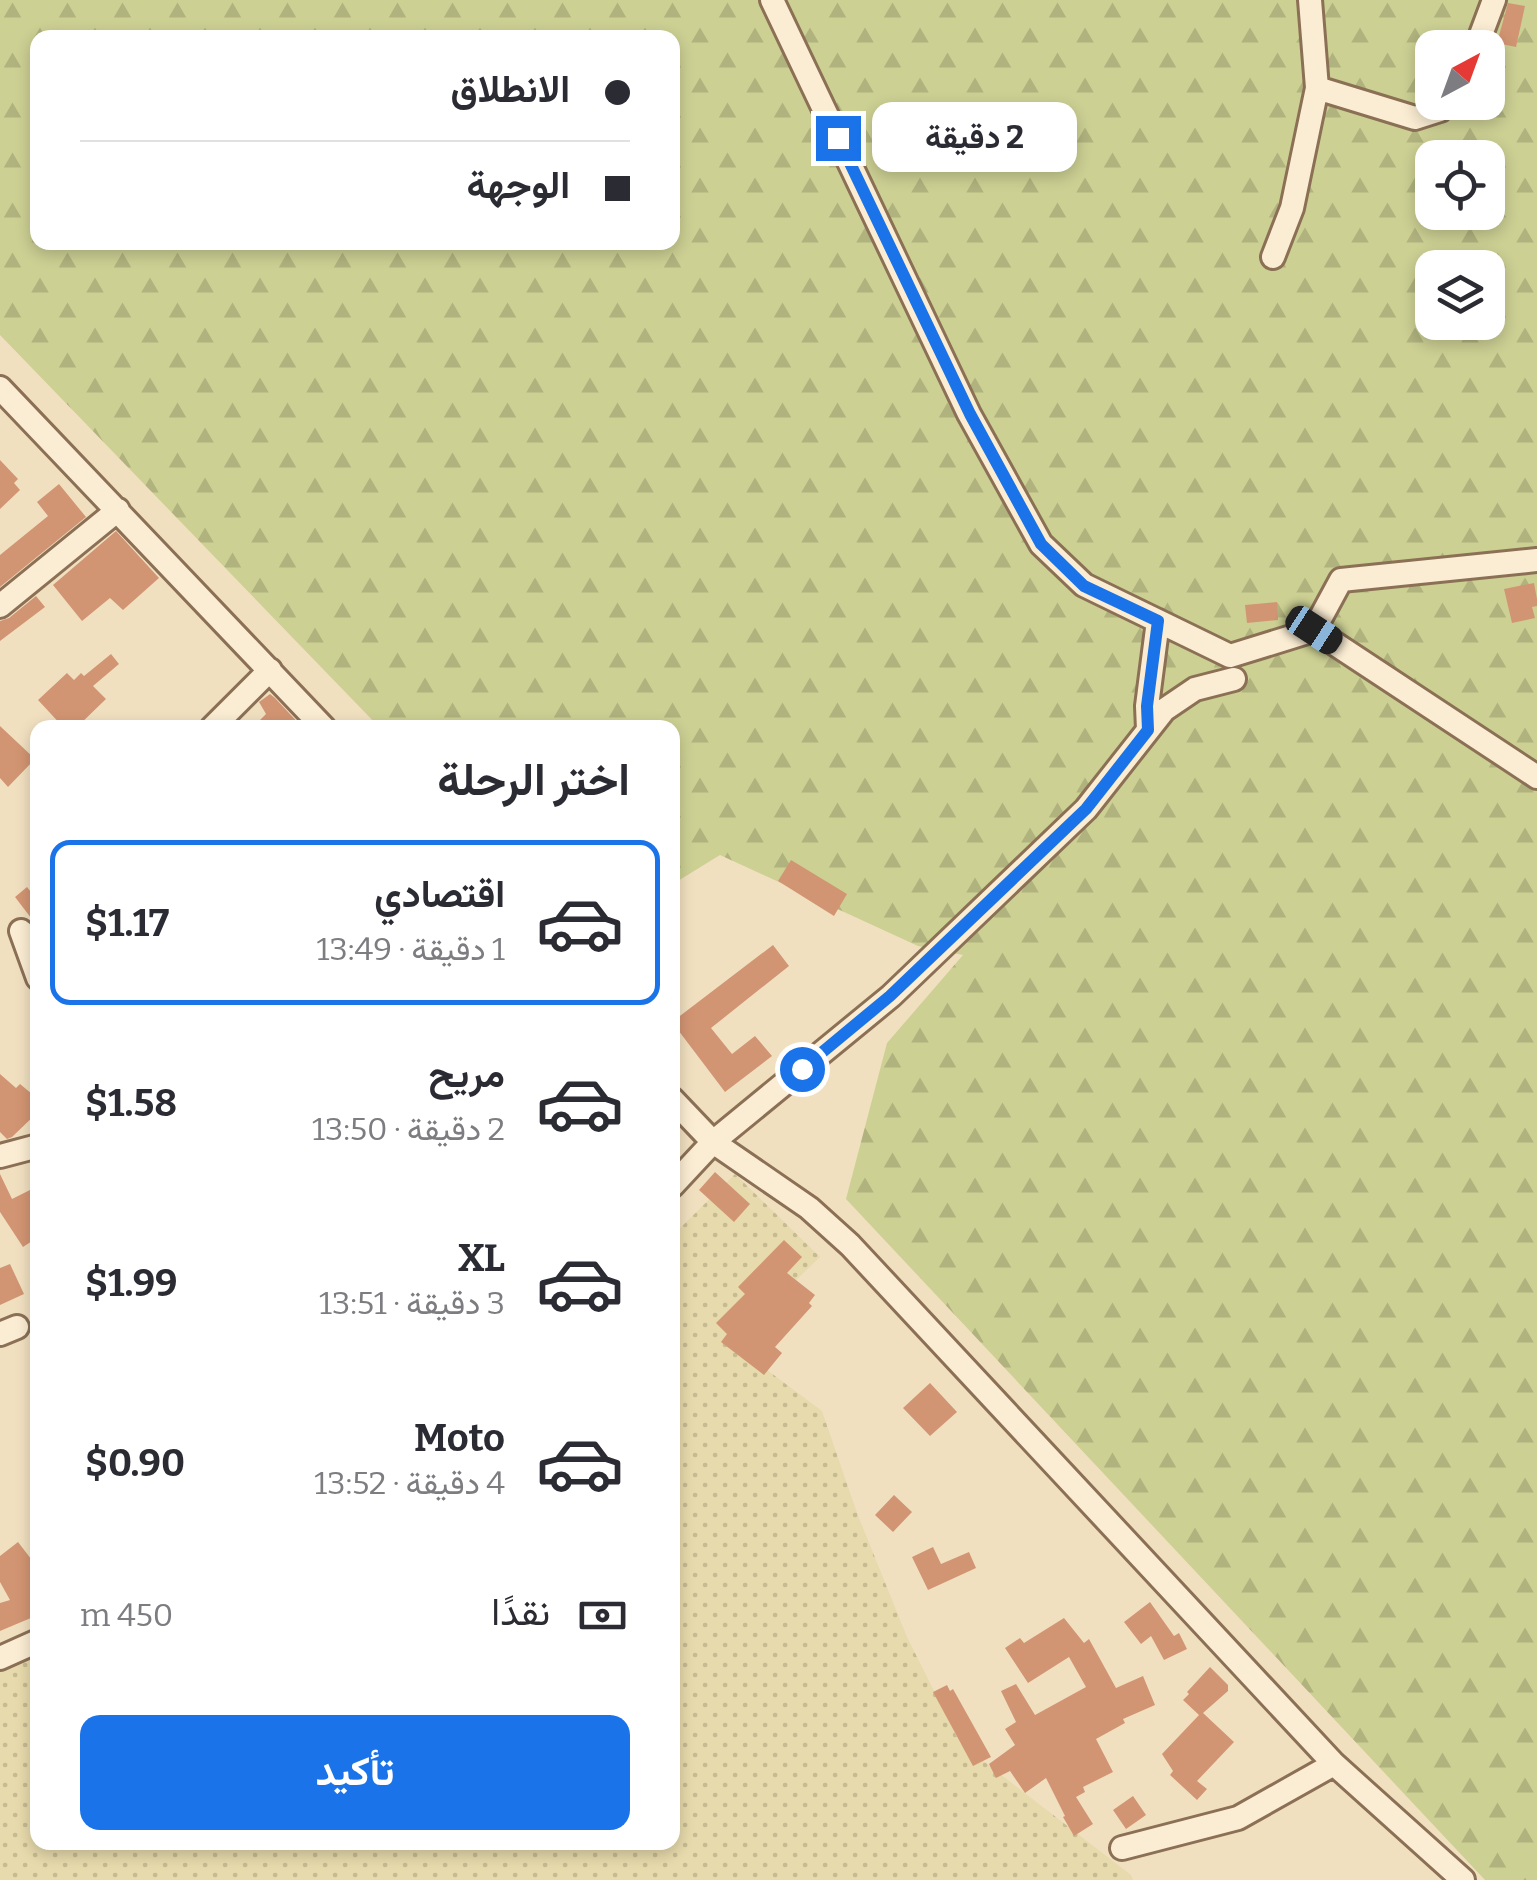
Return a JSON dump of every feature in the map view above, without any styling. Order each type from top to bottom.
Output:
[{"type":"street","points":[[772,0],[970,414],[1041,544],[1084,586],[1230,656],[1314,630],[1341,580],[1537,560]]},
{"type":"street","points":[[1272,258],[1292,208],[1317,88],[1310,0]]},
{"type":"street","points":[[1483,30],[1494,0]]},
{"type":"street","points":[[1317,88],[1415,118]]},
{"type":"street","points":[[0,388],[317,720]]},
{"type":"street","points":[[0,606],[118,510]]},
{"type":"street","points":[[1148,730],[1147,706],[1158,621]]},
{"type":"street","points":[[1314,630],[1537,776]]},
{"type":"street","points":[[220,720],[270,670]]},
{"type":"street","points":[[680,1177],[713,1142],[890,996],[1086,809],[1164,710],[1194,689],[1234,679]]},
{"type":"street","points":[[20,931],[30,957]]},
{"type":"street","points":[[680,1107],[713,1142],[808,1208],[850,1246],[1334,1764],[1463,1880]]},
{"type":"street","points":[[0,1156],[30,1148]]},
{"type":"street","points":[[0,1658],[30,1644]]},
{"type":"street","points":[[1122,1848],[1238,1818],[1334,1764]]},
{"type":"shaded area","points":[[735,1174],[820,1257],[731,1343],[822,1411],[857,1513],[907,1637],[960,1743],[1133,1880],[0,1880],[0,1667],[30,1651],[30,1850],[680,1850],[680,1228]]},
{"type":"green space","points":[[0,0],[1537,0],[1537,1880],[1485,1880],[846,1199],[887,1043],[963,955],[918,946],[720,855],[680,880],[680,720],[372,720],[0,335]]},
{"type":"building","points":[[1508,3],[1525,6],[1516,47],[1505,45],[1505,30],[1501,30]]},
{"type":"building","points":[[0,460],[18,479],[14,483],[20,490],[0,509]]},
{"type":"building","points":[[59,484],[86,517],[0,587],[0,555],[48,516],[37,502]]},
{"type":"building","points":[[116,531],[159,578],[123,610],[110,598],[82,621],[53,585]]},
{"type":"building","points":[[1534,583],[1535,618],[1512,623],[1504,589]]},
{"type":"building","points":[[36,596],[45,607],[0,641],[0,621]]},
{"type":"building","points":[[1277,602],[1278,620],[1247,623],[1245,605]]},
{"type":"building","points":[[111,654],[119,664],[93,686],[106,699],[84,720],[57,720],[38,700],[67,673],[74,680],[81,673],[84,676]]},
{"type":"building","points":[[270,694],[296,720],[260,720],[266,714],[259,702]]},
{"type":"building","points":[[0,726],[30,754],[30,764],[8,787],[0,778]]},
{"type":"building","points":[[791,860],[847,894],[834,916],[778,881]]},
{"type":"building","points":[[27,887],[30,891],[30,917],[15,897]]},
{"type":"building","points":[[773,945],[789,966],[711,1028],[732,1054],[755,1036],[772,1056],[725,1092],[680,1033],[680,1016]]},
{"type":"building","points":[[0,1074],[16,1088],[20,1084],[30,1092],[30,1120],[12,1137],[7,1139],[0,1132]]},
{"type":"building","points":[[715,1172],[750,1204],[734,1222],[699,1190]]},
{"type":"building","points":[[0,1174],[12,1199],[30,1190],[30,1242],[23,1247],[0,1212]]},
{"type":"building","points":[[784,1240],[802,1257],[787,1273],[815,1295],[809,1303],[812,1306],[775,1347],[782,1353],[764,1375],[721,1342],[727,1334],[716,1323],[745,1294],[738,1287]]},
{"type":"building","points":[[10,1264],[24,1294],[0,1305],[0,1268]]},
{"type":"building","points":[[930,1383],[957,1412],[930,1436],[903,1408]]},
{"type":"building","points":[[894,1495],[912,1512],[893,1532],[875,1515]]},
{"type":"building","points":[[18,1542],[30,1558],[30,1618],[0,1631],[0,1603],[10,1600],[0,1582],[0,1556]]},
{"type":"building","points":[[933,1547],[941,1564],[969,1552],[976,1568],[928,1590],[912,1557]]},
{"type":"building","points":[[1150,1602],[1174,1636],[1179,1633],[1187,1649],[1164,1660],[1151,1636],[1141,1644],[1124,1622]]},
{"type":"building","points":[[1064,1618],[1084,1643],[1089,1639],[1116,1688],[1143,1676],[1155,1705],[1123,1719],[1125,1723],[1096,1739],[1113,1772],[1083,1787],[1085,1792],[1076,1797],[1093,1824],[1074,1836],[1046,1778],[1025,1793],[1010,1771],[996,1778],[989,1764],[1015,1745],[1005,1729],[1016,1722],[1001,1691],[1016,1684],[1035,1715],[1086,1687],[1069,1657],[1028,1683],[1005,1648],[1020,1638],[1024,1643]]},
{"type":"building","points":[[1210,1667],[1228,1685],[1228,1691],[1203,1713],[1234,1742],[1197,1781],[1207,1789],[1197,1800],[1170,1775],[1173,1771],[1162,1754],[1199,1715],[1183,1700]]},
{"type":"building","points":[[947,1685],[950,1691],[953,1689],[991,1757],[973,1766],[933,1692]]},
{"type":"building","points":[[1133,1796],[1146,1815],[1126,1829],[1113,1810]]},
{"type":"route","points":[[802,1069],[890,996],[1102,790],[1148,730],[1147,706],[1158,621],[1084,586],[1041,544],[970,414],[838,138]]}]
